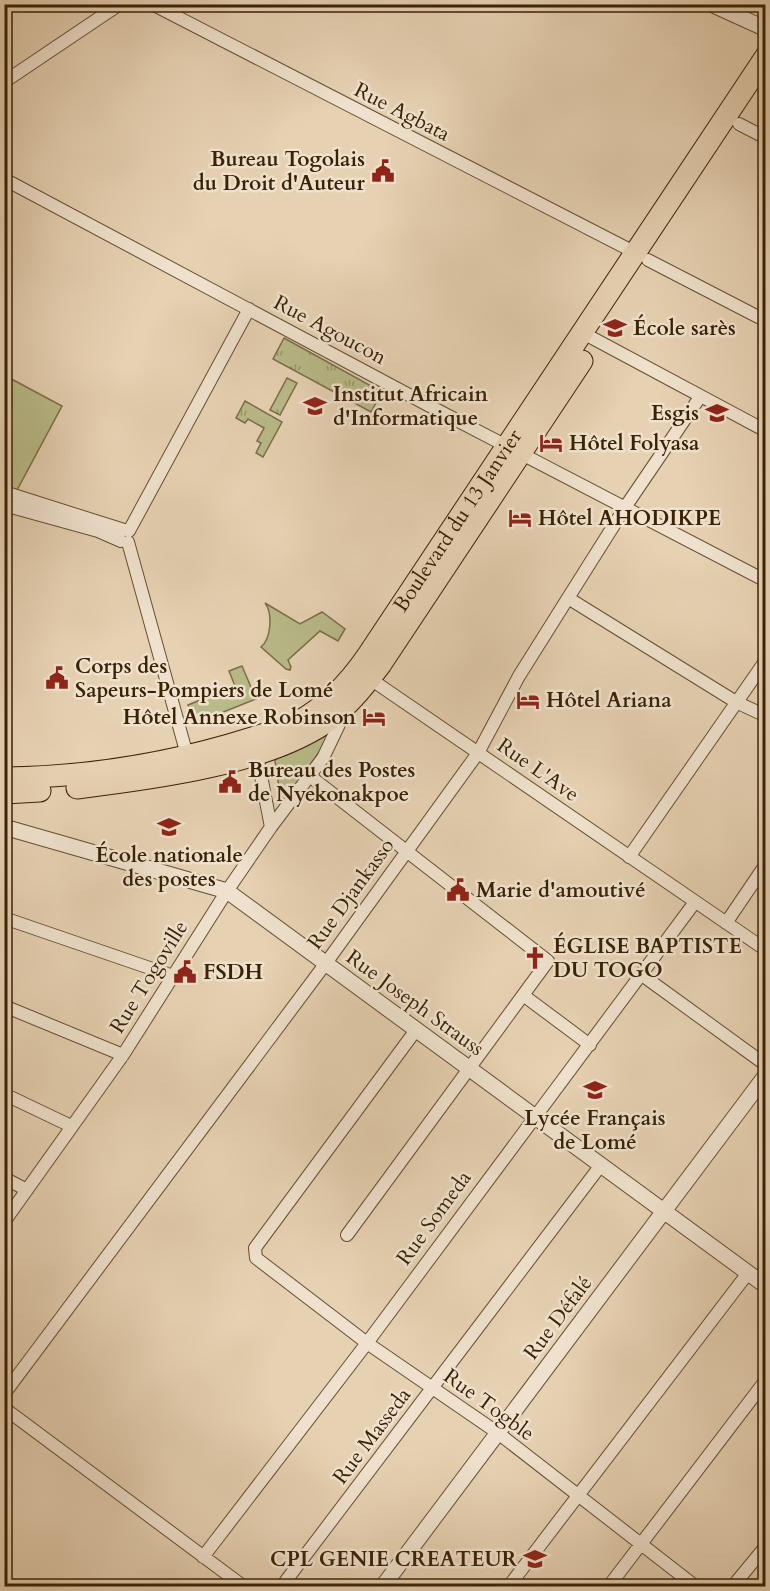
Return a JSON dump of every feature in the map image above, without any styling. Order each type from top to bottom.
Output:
[{"type":"highway","name":"Boulevard du 13 Janvier","points":[[4,778],[46,777],[109,769],[255,745],[311,732],[348,705],[364,675],[590,337],[765,56]]},
{"type":"highway","name":"Boulevard du 13 Janvier","points":[[642,256],[739,124],[765,84]]},
{"type":"highway","name":"Boulevard du 13 Janvier","points":[[4,793],[123,782],[191,771],[255,745],[304,718],[364,675]]},
{"type":"street","points":[[4,82],[120,4]]},
{"type":"street","name":"Rue Agbata","points":[[152,4],[765,321]]},
{"type":"street","points":[[711,4],[765,29]]},
{"type":"street","points":[[739,124],[765,138]]},
{"type":"street","name":"Rue Agoucon","points":[[4,179],[765,580]]},
{"type":"street","points":[[187,755],[125,536],[249,309]]},
{"type":"street","points":[[590,337],[765,431]]},
{"type":"street","name":"Rue Djankasso","points":[[4,1394],[326,963],[478,753],[519,676],[626,506],[700,397]]},
{"type":"street","points":[[4,492],[125,536]]},
{"type":"street","points":[[4,505],[98,531],[125,536]]},
{"type":"street","points":[[568,598],[736,702],[765,716]]},
{"type":"street","points":[[629,857],[765,660]]},
{"type":"street","name":"Rue L'Ave","points":[[364,675],[765,951]]},
{"type":"street","name":"Rue Togoville","points":[[4,1222],[123,1055],[227,891],[271,827],[311,777],[327,752],[348,705]]},
{"type":"street","points":[[255,745],[271,827]]},
{"type":"street","points":[[311,777],[408,850],[548,961],[347,1235]]},
{"type":"street","name":"Rue Joseph Strauss","points":[[5,830],[227,891],[664,1211],[759,1277]]},
{"type":"street","points":[[726,923],[765,864]]},
{"type":"street","name":"Rue Someda","points":[[203,1557],[367,1343],[695,902]]},
{"type":"street","points":[[4,918],[173,976]]},
{"type":"street","points":[[642,975],[765,1065]]},
{"type":"street","points":[[523,995],[590,1045]]},
{"type":"street","points":[[4,1006],[123,1055]]},
{"type":"street","name":"Rue Togble","points":[[416,1030],[255,1248],[256,1258],[367,1343],[498,1433],[695,1587]]},
{"type":"street","name":"Rue Défalé","points":[[383,1587],[765,1075]]},
{"type":"street","points":[[4,1094],[71,1126]]},
{"type":"street","name":"Rue Masseda","points":[[282,1587],[601,1165]]},
{"type":"street","points":[[4,1178],[27,1190]]},
{"type":"street","points":[[508,1587],[577,1497],[759,1277]]},
{"type":"street","points":[[609,1587],[765,1380]]},
{"type":"street","points":[[7,1413],[203,1557],[237,1585]]},
{"type":"street","points":[[733,1587],[765,1546]]},
{"type":"green space","points":[[284,338],[382,392],[371,412],[273,359]]},
{"type":"green space","points":[[4,375],[62,406],[17,490],[5,486]]},
{"type":"green space","points":[[287,378],[297,383],[280,415],[270,410]]},
{"type":"green space","points":[[245,401],[282,422],[263,457],[256,453],[261,443],[257,441],[264,428],[248,419],[245,423],[236,418]]},
{"type":"green space","points":[[265,603],[300,624],[322,612],[345,629],[338,641],[320,631],[288,660],[291,667],[290,670],[286,669],[261,647],[267,638],[270,626],[268,607]]},
{"type":"green space","points":[[242,666],[256,699],[196,723],[188,705],[235,686],[229,671]]},
{"type":"green space","points":[[337,726],[282,806],[274,755]]},
{"type":"place","name":"Bureau Togolais du Droit d'Auteur","points":[[383,171]]},
{"type":"place","name":"École sarès","points":[[615,328]]},
{"type":"place","name":"Institut Africain d'Informatique","points":[[315,406]]},
{"type":"place","name":"Esgis","points":[[717,413]]},
{"type":"place","name":"Hôtel Folyasa","points":[[551,443]]},
{"type":"place","name":"Hôtel AHODIKPE","points":[[520,518]]},
{"type":"place","name":"Corps des Sapeurs-Pompiers de Lomé","points":[[57,678]]},
{"type":"place","name":"Hôtel Ariana","points":[[528,700]]},
{"type":"place","name":"Hôtel Annexe Robinson","points":[[374,717]]},
{"type":"place","name":"Bureau des Postes de Nyekonakpoe","points":[[230,782]]},
{"type":"place","name":"École nationale des postes","points":[[169,827]]},
{"type":"place","name":"Marie d'amoutivé","points":[[458,890]]},
{"type":"place","name":"ÉGLISE BAPTISTE DU TOGO","points":[[535,958]]},
{"type":"place","name":"FSDH","points":[[185,972]]},
{"type":"place","name":"Lycée Français de Lomé","points":[[595,1090]]},
{"type":"place","name":"CPL GENIE CREATEUR","points":[[535,1559]]}]
